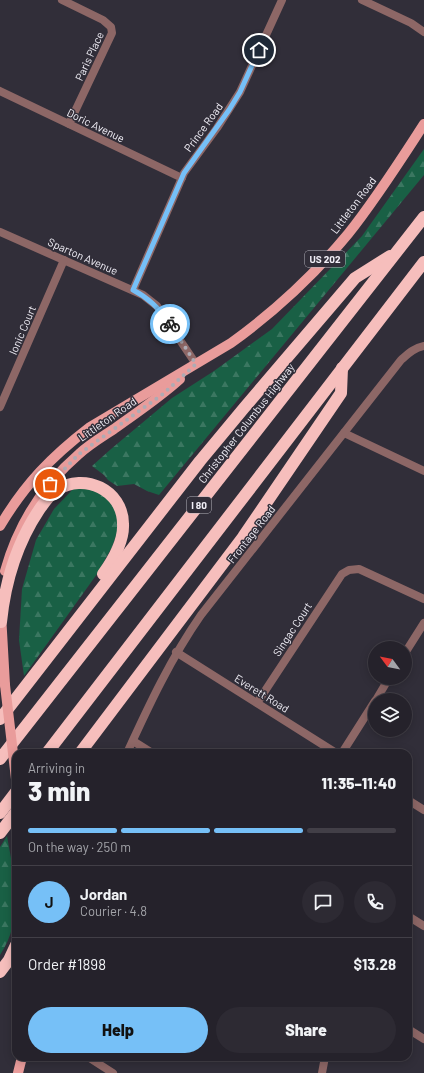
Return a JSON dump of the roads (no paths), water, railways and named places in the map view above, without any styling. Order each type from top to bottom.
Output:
[{"type":"highway","name":"Christopher Columbus Highway","points":[[0,759],[424,216]]},
{"type":"highway","points":[[0,719],[200,461],[355,278],[397,251]]},
{"type":"highway","name":"I 80","points":[[50,749],[424,262]]},
{"type":"highway","points":[[83,749],[243,537],[342,393],[342,368]]},
{"type":"highway","points":[[1,622],[3,604],[12,567],[34,518],[47,499],[55,491],[64,486],[78,482],[95,485],[107,492],[117,502],[123,518],[123,533],[116,553],[111,563],[26,686]]},
{"type":"highway","points":[[60,749],[106,676]]},
{"type":"highway","points":[[0,813],[12,797]]},
{"type":"highway","points":[[0,833],[12,817]]},
{"type":"highway","points":[[0,972],[12,954]]},
{"type":"main road","name":"Littleton Road","points":[[0,526],[28,484],[54,456],[71,441],[90,427],[231,343],[250,330],[304,281],[347,235],[367,209],[424,124]]},
{"type":"main road","name":"Littleton Road","points":[[12,749],[5,685],[0,604],[5,573],[20,528],[45,490],[79,454],[163,394],[196,364]]},
{"type":"main road","points":[[18,1073],[21,1061]]},
{"type":"street","name":"Paris Place","points":[[62,0],[103,20],[111,27],[112,32],[69,124]]},
{"type":"street","name":"Prince Road","points":[[133,290],[182,178],[240,92],[282,0]]},
{"type":"street","points":[[362,0],[424,32]]},
{"type":"street","name":"Doric Avenue","points":[[0,91],[182,178]]},
{"type":"street","name":"Sparton Avenue","points":[[0,232],[143,295],[157,306],[196,364]]},
{"type":"street","name":"Ionic Court","points":[[0,407],[64,260]]},
{"type":"street","name":"Frontage Road","points":[[129,749],[176,652],[201,615],[401,360],[421,346]]},
{"type":"street","points":[[344,433],[424,471]]},
{"type":"street","name":"Singac Court","points":[[257,703],[338,579],[348,570],[359,569],[424,600]]},
{"type":"street","points":[[412,642],[424,623]]},
{"type":"street","name":"Everett Road","points":[[176,652],[330,749]]},
{"type":"street","points":[[344,749],[368,711]]},
{"type":"street","points":[[133,741],[146,749]]},
{"type":"street","points":[[412,802],[424,809]]},
{"type":"street","points":[[412,918],[424,926]]},
{"type":"street","points":[[412,1032],[424,1039]]},
{"type":"street","points":[[94,1061],[112,1073]]},
{"type":"street","points":[[322,1073],[325,1061]]}]
